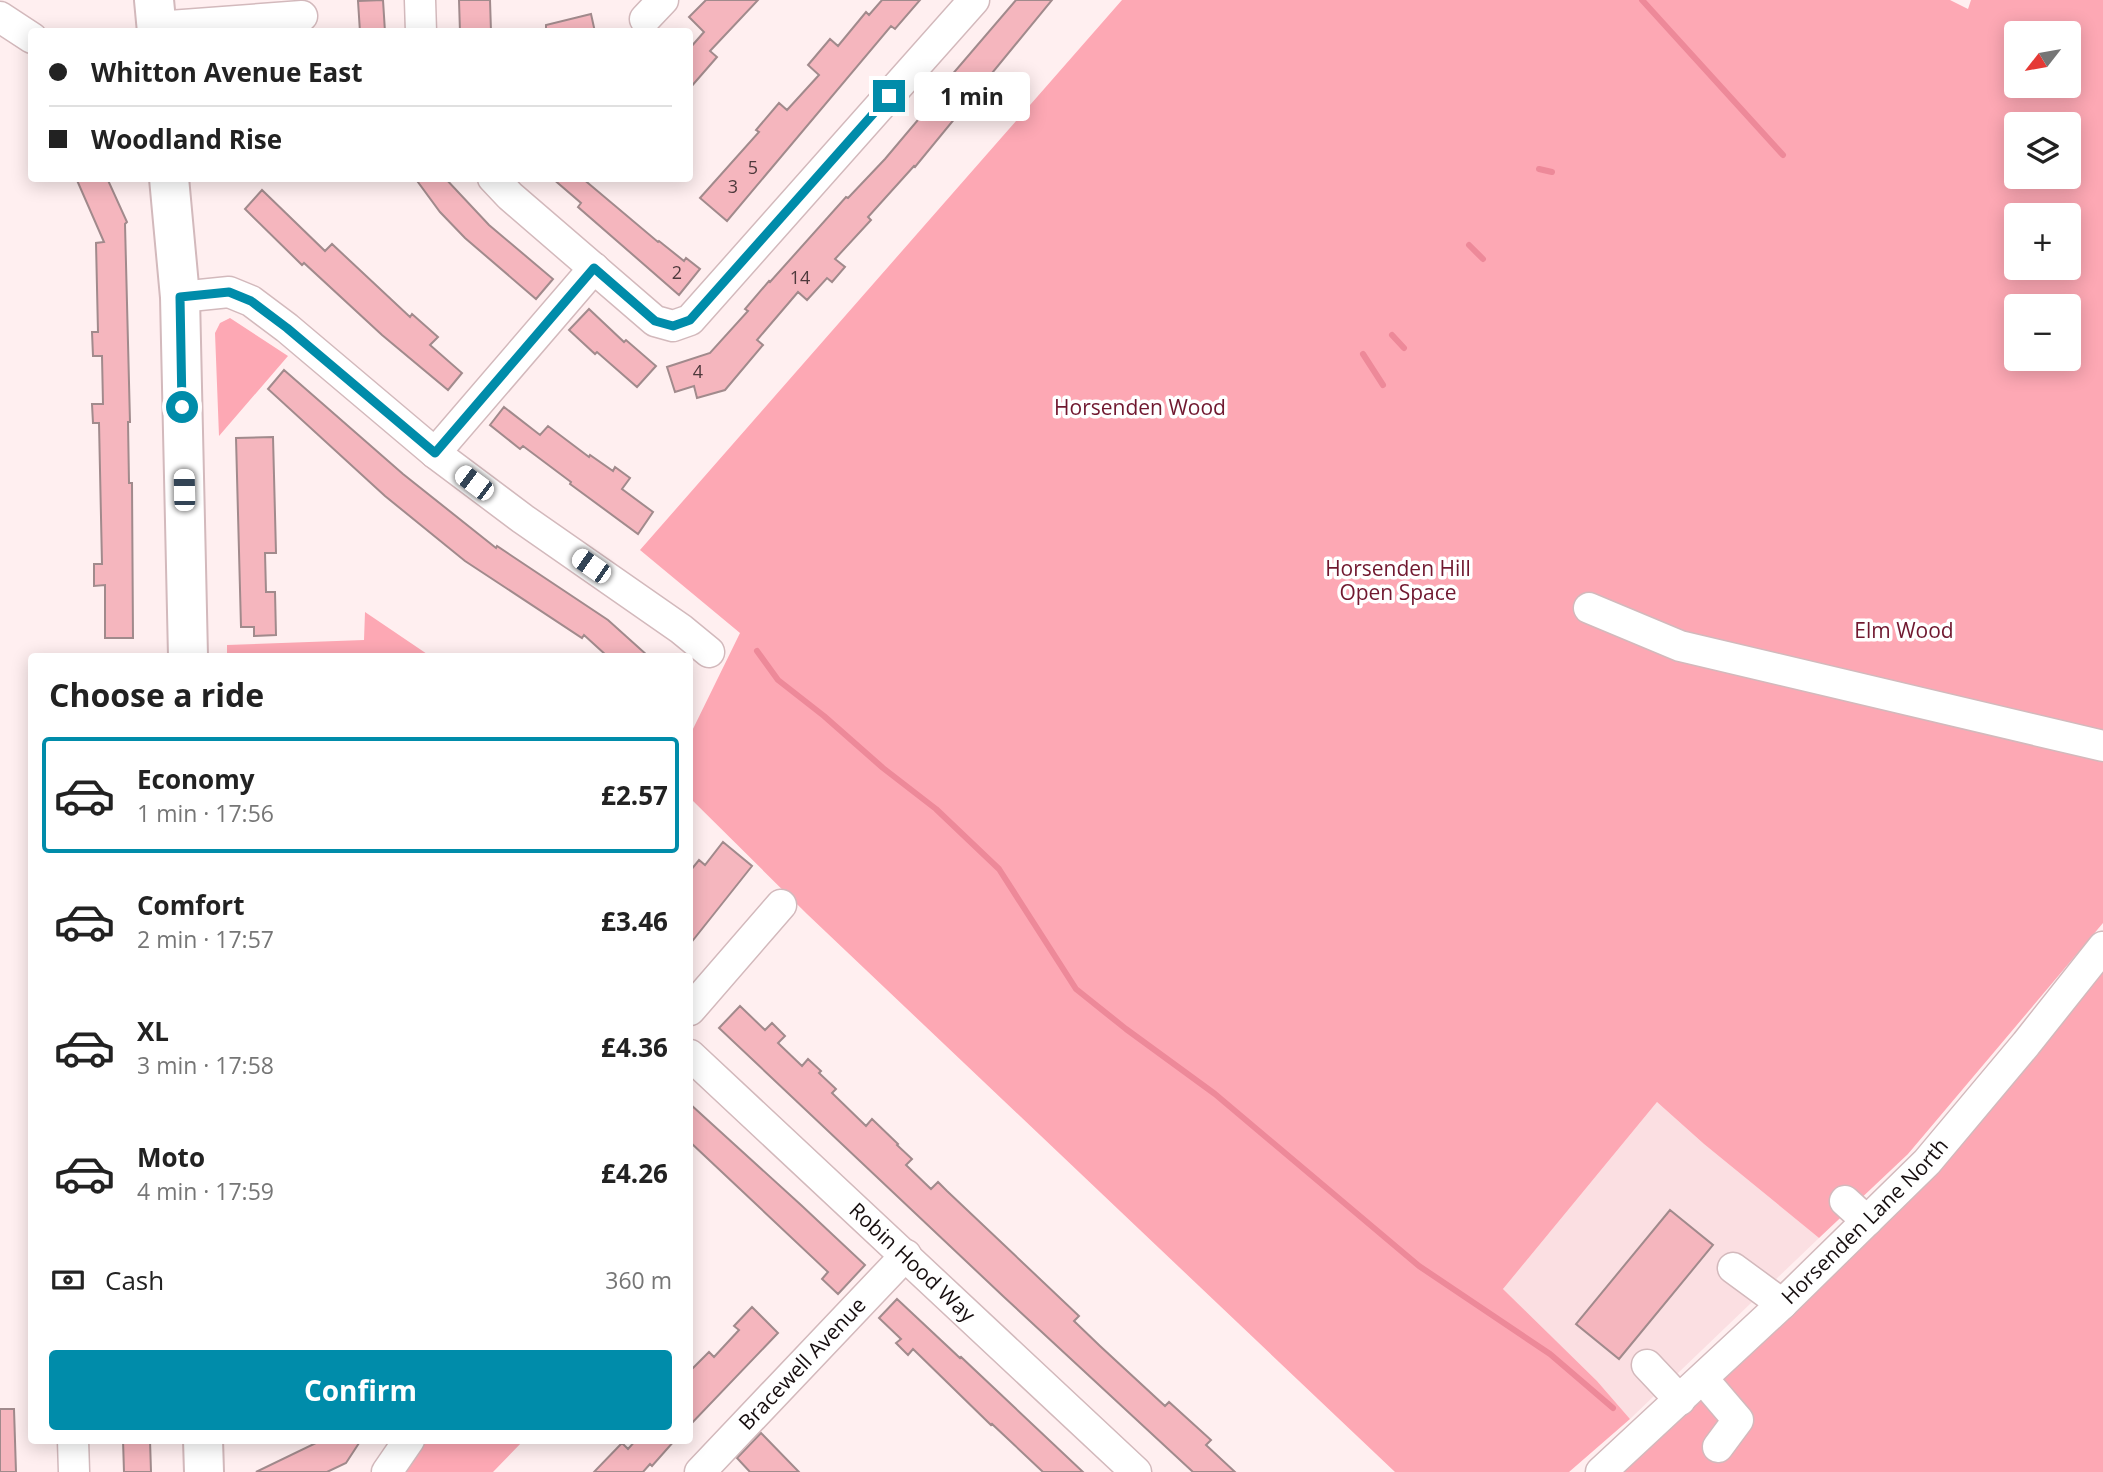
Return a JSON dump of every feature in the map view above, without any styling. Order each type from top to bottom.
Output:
[{"type":"main road","points":[[169,182],[180,297],[188,653]]},
{"type":"main road","points":[[203,1444],[204,1472]]},
{"type":"street","points":[[420,0],[421,28]]},
{"type":"street","points":[[497,182],[655,321],[673,326],[690,320],[974,0]]},
{"type":"street","points":[[156,20],[305,16]]},
{"type":"street","points":[[0,18],[28,36]]},
{"type":"street","points":[[435,453],[594,268]]},
{"type":"street","points":[[180,297],[229,292],[251,301],[287,328],[435,453],[523,519],[681,629],[709,652]]},
{"type":"street","points":[[1589,608],[1680,646],[2103,746]]},
{"type":"street","points":[[693,1007],[781,905]]},
{"type":"street","name":"Horsenden Lane North","points":[[1601,1472],[1783,1304],[1856,1211],[1927,1162],[2103,947]]},
{"type":"street","name":"Robin Hood Way","points":[[693,1058],[1136,1472]]},
{"type":"street","name":"Bracewell Avenue","points":[[700,1472],[906,1255]]},
{"type":"street","points":[[1733,1268],[1783,1304]]},
{"type":"street","points":[[1647,1365],[1680,1400]]},
{"type":"street","points":[[1703,1379],[1738,1420],[1718,1447]]},
{"type":"street","points":[[74,1444],[74,1472]]},
{"type":"street","points":[[387,1472],[406,1444]]},
{"type":"shaded area","points":[[1657,1102],[1819,1238],[1630,1419],[1597,1381],[1503,1289]]},
{"type":"green space","name":"Horsenden Hill Open Space","points":[[1122,0],[1950,0],[1968,9],[1971,0],[2103,0],[2103,923],[1908,1154],[1819,1238],[1657,1102],[1503,1289],[1597,1381],[1630,1419],[1569,1472],[1395,1472],[807,914],[693,801],[693,729],[740,633],[640,550]]},
{"type":"green space","points":[[230,318],[288,356],[219,436],[215,333],[220,323]]},
{"type":"green space","points":[[365,612],[426,653],[227,653],[227,645],[364,640]]},
{"type":"green space","points":[[2103,967],[2103,1472],[1620,1472]]},
{"type":"green space","points":[[421,1444],[520,1444],[493,1472],[401,1472]]},
{"type":"building","points":[[383,0],[385,28],[360,28],[358,1]]},
{"type":"building","points":[[459,0],[490,0],[491,28],[460,28]]},
{"type":"building","points":[[706,0],[758,0],[710,51],[717,57],[693,85],[693,45],[704,32],[689,17]]},
{"type":"building","points":[[882,0],[920,0],[895,29],[891,26],[727,221],[700,198],[759,132],[756,130],[779,103],[787,110],[819,75],[808,65],[830,39],[838,46],[866,12],[869,15]]},
{"type":"building","points":[[1016,0],[1052,0],[915,167],[868,217],[871,220],[835,259],[845,267],[832,282],[827,278],[807,300],[798,292],[757,340],[763,345],[725,390],[697,398],[694,386],[675,392],[667,367],[710,353],[748,311],[745,309],[769,281],[885,159],[923,114],[920,112]]},
{"type":"building","points":[[591,14],[594,28],[546,28],[546,25]]},
{"type":"building","points":[[78,182],[109,182],[127,222],[133,638],[105,638],[105,585],[94,586],[94,564],[102,564],[99,423],[93,423],[92,404],[103,404],[102,356],[93,356],[92,332],[98,332],[96,243],[104,242]]},
{"type":"building","points":[[418,182],[449,182],[489,225],[553,279],[536,299],[465,238],[440,212]]},
{"type":"building","points":[[557,182],[587,182],[658,242],[700,269],[679,295],[578,207],[581,203]]},
{"type":"building","points":[[262,190],[325,251],[332,244],[410,317],[412,314],[438,337],[430,345],[462,373],[448,390],[382,335],[304,263],[302,265],[245,209]]},
{"type":"building","points":[[589,309],[624,342],[626,340],[656,366],[637,387],[569,330]]},
{"type":"building","points":[[284,370],[403,474],[496,548],[497,546],[608,620],[645,653],[604,653],[584,635],[582,638],[465,561],[385,496],[268,389]]},
{"type":"building","points":[[504,407],[540,435],[548,426],[589,457],[590,455],[613,471],[615,467],[630,478],[622,489],[653,512],[638,534],[523,446],[520,449],[490,425]]},
{"type":"building","points":[[273,437],[276,553],[265,553],[266,592],[275,592],[276,635],[254,636],[254,627],[241,627],[236,438]]},
{"type":"building","points":[[723,842],[752,866],[693,940],[693,867],[699,860],[705,865]]},
{"type":"building","points":[[740,1006],[765,1030],[772,1023],[785,1036],[778,1043],[802,1066],[808,1059],[821,1071],[819,1073],[836,1089],[832,1093],[866,1126],[872,1119],[912,1159],[906,1165],[931,1189],[938,1182],[1079,1316],[1074,1321],[1100,1346],[1165,1406],[1169,1402],[1211,1440],[1206,1445],[1235,1472],[1193,1472],[1004,1297],[719,1028]]},
{"type":"building","points":[[693,1107],[865,1265],[838,1294],[822,1279],[828,1272],[693,1145]]},
{"type":"building","points":[[1670,1210],[1713,1245],[1619,1359],[1576,1324]]},
{"type":"building","points":[[897,1299],[1083,1472],[1043,1472],[913,1349],[908,1355],[896,1343],[901,1339],[879,1318]]},
{"type":"building","points":[[752,1307],[778,1333],[693,1422],[693,1368],[709,1352],[714,1357],[739,1330],[734,1326]]},
{"type":"building","points":[[0,1409],[14,1409],[16,1472],[0,1472]]},
{"type":"building","points":[[761,1433],[799,1472],[750,1472],[737,1458]]},
{"type":"building","points":[[123,1444],[150,1444],[151,1472],[124,1472]]},
{"type":"building","points":[[314,1444],[358,1444],[346,1463],[327,1472],[256,1472]]},
{"type":"building","points":[[621,1444],[628,1449],[632,1444],[671,1444],[643,1472],[594,1472]]},
{"type":"waterway","points":[[1642,0],[1783,155]]},
{"type":"waterway","points":[[1539,169],[1552,172]]},
{"type":"waterway","points":[[1469,245],[1483,259]]},
{"type":"waterway","points":[[1392,335],[1404,348]]},
{"type":"waterway","points":[[1363,354],[1383,385]]},
{"type":"waterway","points":[[757,651],[778,680],[936,809],[999,869],[1076,989],[1215,1094],[1419,1266],[1550,1354],[1613,1408]]},
{"type":"route","points":[[182,407],[180,297],[229,292],[251,301],[287,328],[435,453],[594,268],[655,321],[673,326],[690,320],[889,96]]},
{"type":"park label","name":"Horsenden Wood","points":[[1140,408]]},
{"type":"park label","name":"Elm Wood","points":[[1904,631]]}]
